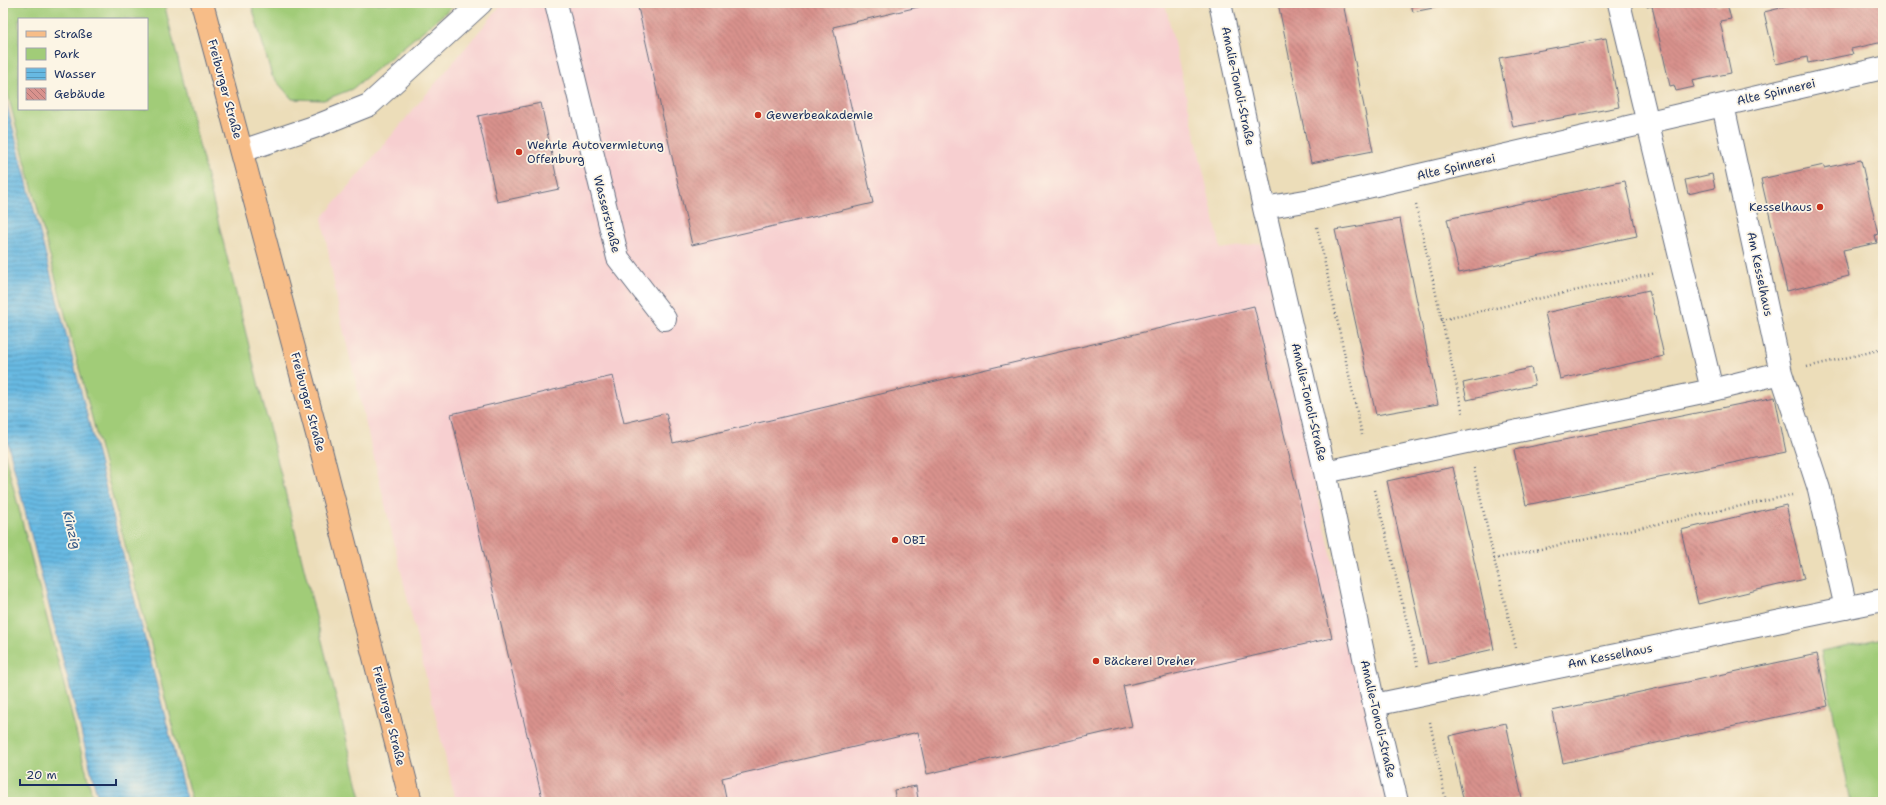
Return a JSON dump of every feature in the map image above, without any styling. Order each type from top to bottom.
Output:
[{"type":"main road","name":"Freiburger Straße","points":[[202,3],[242,151],[411,802]]},
{"type":"street","points":[[242,151],[314,127],[369,105],[481,3]]},
{"type":"street","name":"Wasserstraße","points":[[556,3],[618,258],[665,319]]},
{"type":"street","name":"Amalie-Tonoli-Straße","points":[[1220,3],[1264,208],[1325,472],[1374,705],[1397,802]]},
{"type":"street","points":[[1619,3],[1712,390]]},
{"type":"street","name":"Alte Spinnerei","points":[[1264,208],[1311,200],[1883,69]]},
{"type":"street","name":"Am Kesselhaus","points":[[1723,105],[1781,373],[1819,489],[1846,608]]},
{"type":"street","points":[[1325,472],[1369,464],[1712,390],[1781,373]]},
{"type":"street","name":"Am Kesselhaus","points":[[1374,705],[1424,696],[1883,600]]},
{"type":"path","points":[[1311,200],[1369,464],[1424,696],[1446,802]]},
{"type":"path","points":[[1441,320],[1682,268]]},
{"type":"path","points":[[1781,373],[1883,349]]},
{"type":"path","points":[[1494,559],[1819,489]]},
{"type":"shaded area","points":[[503,3],[1165,3],[1221,249],[1261,243],[1387,802],[456,802],[340,316],[322,218]]},
{"type":"green space","points":[[3,3],[164,3],[362,802],[192,802],[3,76]]},
{"type":"green space","points":[[251,3],[457,3],[352,89],[324,100],[292,99],[272,76]]},
{"type":"green space","points":[[3,447],[94,802],[3,802]]},
{"type":"green space","points":[[1883,638],[1883,802],[1851,802],[1821,651]]},
{"type":"water","name":"Kinzig","points":[[3,90],[187,802],[99,802],[3,424]]},
{"type":"building","name":"Gewerbeakademie","points":[[637,3],[935,3],[833,27],[873,203],[692,245]]},
{"type":"building","points":[[1278,3],[1343,3],[1373,151],[1311,163]]},
{"type":"building","points":[[1411,3],[1453,3],[1453,4],[1413,12]]},
{"type":"building","points":[[1646,3],[1716,3],[1716,6],[1727,4],[1731,19],[1720,21],[1731,73],[1692,81],[1694,87],[1676,91],[1674,85],[1670,86],[1652,6],[1647,7]]},
{"type":"building","points":[[1802,3],[1883,3],[1883,42],[1851,49],[1853,54],[1808,63],[1807,57],[1776,64],[1764,12]]},
{"type":"building","points":[[1606,38],[1619,107],[1513,127],[1499,58]]},
{"type":"building","name":"Wehrle Autovermietung Offenburg","points":[[541,103],[559,189],[497,202],[478,116]]},
{"type":"building","name":"Kesselhaus","points":[[1861,160],[1878,234],[1875,235],[1877,243],[1843,250],[1849,276],[1787,291],[1761,179],[1824,165],[1824,168]]},
{"type":"building","points":[[1712,174],[1715,188],[1688,194],[1685,180]]},
{"type":"building","points":[[1625,181],[1637,236],[1459,273],[1447,219]]},
{"type":"building","points":[[1400,219],[1438,404],[1376,415],[1335,230]]},
{"type":"building","points":[[1649,290],[1664,356],[1560,379],[1545,313]]},
{"type":"building","name":"OBI","points":[[1254,306],[1332,638],[1123,686],[1132,726],[927,774],[918,732],[722,778],[727,802],[543,802],[451,414],[613,376],[624,423],[666,413],[673,443]]},
{"type":"building","points":[[1531,368],[1535,385],[1467,400],[1463,383]]},
{"type":"building","points":[[1775,397],[1786,452],[1526,505],[1514,450]]},
{"type":"building","points":[[1453,467],[1494,649],[1428,664],[1387,481]]},
{"type":"building","points":[[1786,505],[1804,579],[1698,604],[1681,530]]},
{"type":"building","points":[[1817,654],[1828,706],[1563,763],[1552,711]]},
{"type":"building","points":[[1506,723],[1522,798],[1502,802],[1464,802],[1449,736]]},
{"type":"building","points":[[916,786],[918,799],[896,802],[894,790]]},
{"type":"place","name":"Gewerbeakademie","points":[[758,115]]},
{"type":"place","name":"Wehrle Autovermietung Offenburg","points":[[519,152]]},
{"type":"place","name":"Kesselhaus","points":[[1820,207]]},
{"type":"place","name":"OBI","points":[[895,540]]},
{"type":"place","name":"Bäckerei Dreher","points":[[1096,661]]}]
